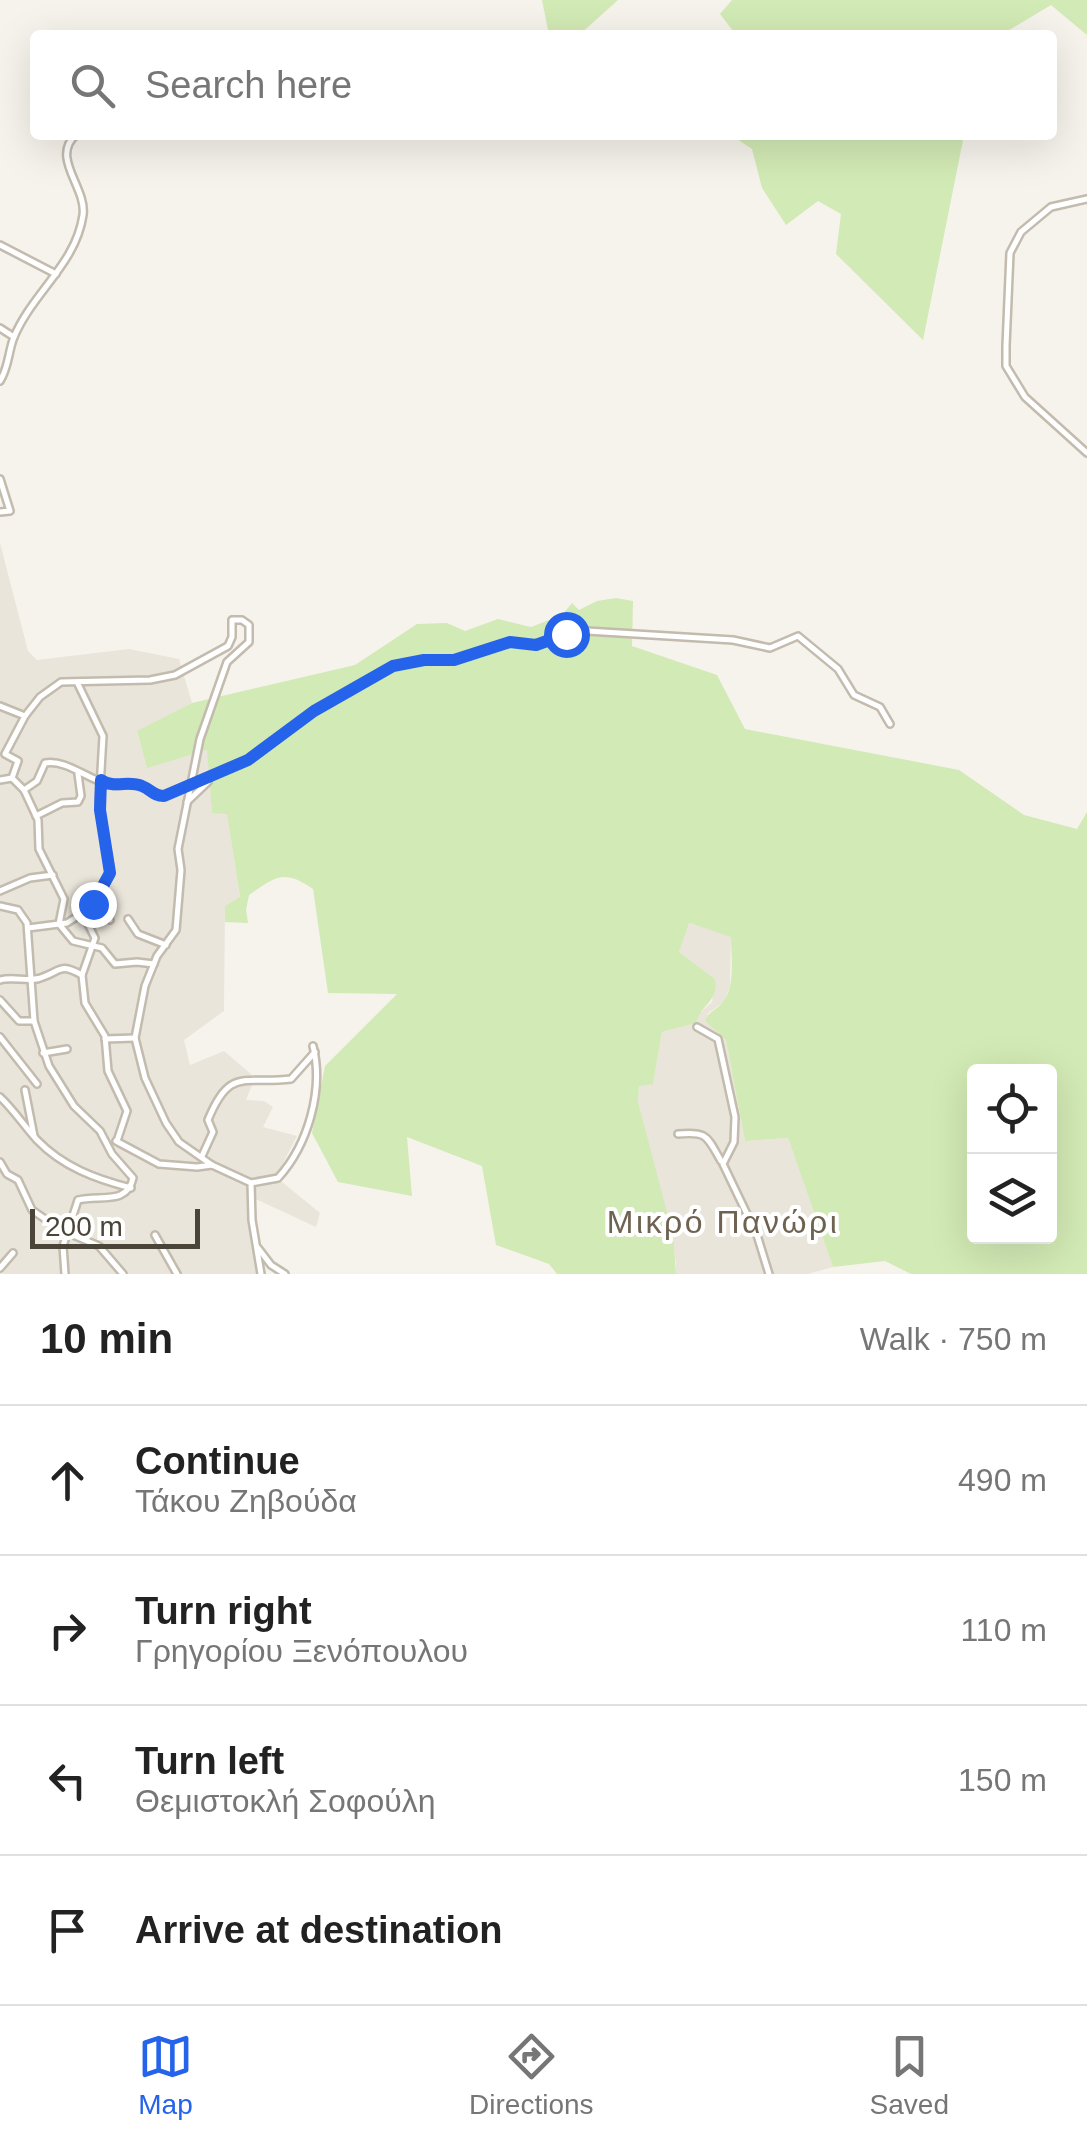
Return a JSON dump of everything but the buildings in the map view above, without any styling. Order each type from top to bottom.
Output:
[{"type":"street","points":[[0,381],[8,368],[14,338],[72,251],[84,210],[81,192],[66,158],[71,140]]},
{"type":"street","points":[[1087,199],[1051,207],[1021,232],[1010,253],[1006,346],[1006,366],[1025,397],[1087,454]]},
{"type":"street","points":[[0,245],[56,274]]},
{"type":"street","points":[[0,328],[14,338]]},
{"type":"street","points":[[0,479],[10,511],[0,512]]},
{"type":"street","points":[[12,778],[18,761],[5,754],[25,716],[46,692],[61,682],[150,680],[175,675],[225,648],[231,642],[232,620],[246,622],[250,636],[246,647],[227,662],[218,680],[185,804],[178,849],[181,870],[176,930],[154,964],[134,1038],[145,1078],[179,1142],[212,1164],[251,1184],[278,1178],[306,1129],[314,1097],[314,1049],[291,1079],[242,1080],[220,1093],[208,1120],[213,1132],[202,1156]]},
{"type":"street","points":[[24,790],[37,781],[48,761],[109,785],[141,786],[160,796],[189,788],[248,760],[314,711],[393,666],[454,660],[510,642],[536,645],[587,631],[733,640],[770,648],[792,637],[804,638],[838,669],[854,695],[880,707],[890,724]]},
{"type":"street","points":[[77,682],[102,734],[100,810],[110,873],[89,913],[88,924],[95,938],[82,974],[86,1008],[105,1039],[108,1071],[127,1111],[117,1141]]},
{"type":"street","points":[[0,706],[25,716]]},
{"type":"street","points":[[36,816],[62,803],[79,800],[78,774]]},
{"type":"street","points":[[185,804],[213,777]]},
{"type":"street","points":[[0,780],[12,778]]},
{"type":"street","points":[[12,778],[24,790],[36,816],[39,848],[64,900],[57,922]]},
{"type":"street","points":[[0,891],[28,878],[53,874]]},
{"type":"street","points":[[0,906],[18,910],[28,928],[34,1021],[49,1066],[68,1099],[96,1126],[132,1176],[131,1188],[122,1196],[78,1200],[67,1232],[62,1262],[65,1274]]},
{"type":"street","points":[[28,928],[67,923],[89,913],[110,920]]},
{"type":"street","points":[[128,919],[138,934],[166,944]]},
{"type":"street","points":[[57,922],[73,942],[104,950],[114,964],[154,964]]},
{"type":"street","points":[[0,980],[43,978],[56,968],[82,974]]},
{"type":"street","points":[[0,1000],[19,1021],[34,1021]]},
{"type":"street","points":[[697,1027],[718,1038],[734,1104],[734,1142],[722,1164]]},
{"type":"street","points":[[0,1037],[37,1084]]},
{"type":"street","points":[[105,1039],[134,1038]]},
{"type":"street","points":[[43,1053],[67,1049]]},
{"type":"street","points":[[33,1075],[49,1066]]},
{"type":"street","points":[[26,1090],[34,1136]]},
{"type":"street","points":[[0,1097],[62,1161],[131,1188]]},
{"type":"street","points":[[678,1134],[704,1135],[757,1235],[769,1274]]},
{"type":"street","points":[[108,1144],[117,1141],[158,1164],[197,1168],[212,1164]]},
{"type":"street","points":[[0,1162],[8,1175],[18,1180],[32,1210],[99,1246],[123,1274]]},
{"type":"street","points":[[251,1184],[254,1241],[261,1274]]},
{"type":"street","points":[[155,1234],[177,1274]]},
{"type":"street","points":[[254,1241],[261,1254],[285,1274]]},
{"type":"street","points":[[0,1268],[13,1253]]},
{"type":"shaded area","points":[[0,543],[28,651],[37,660],[129,649],[179,659],[192,703],[137,732],[147,767],[208,750],[212,813],[227,813],[240,898],[225,906],[224,1011],[184,1040],[190,1065],[224,1051],[251,1074],[252,1085],[246,1100],[264,1101],[273,1107],[263,1127],[297,1136],[276,1177],[320,1213],[316,1227],[249,1196],[258,1274],[0,1274]]},
{"type":"shaded area","name":"Μικρό Πανώρι","points":[[688,923],[731,936],[730,985],[725,1001],[707,1014],[726,1039],[745,1141],[788,1138],[833,1267],[808,1274],[676,1274],[638,1102],[639,1085],[653,1083],[662,1032],[695,1023],[712,1002],[715,979],[679,952]]},
{"type":"green space","points":[[542,0],[618,0],[585,30],[548,30]]},
{"type":"green space","points":[[732,0],[1087,0],[1087,35],[1051,5],[1009,30],[732,30],[720,14]]},
{"type":"green space","points":[[738,140],[963,140],[923,340],[836,254],[841,214],[818,201],[786,225],[762,188],[752,149]]},
{"type":"green space","points":[[597,601],[633,601],[632,646],[717,675],[745,729],[959,770],[1024,815],[1077,829],[1087,812],[1087,1274],[911,1274],[885,1261],[833,1267],[788,1138],[745,1141],[726,1040],[705,1021],[729,989],[731,937],[689,923],[679,952],[715,979],[716,987],[696,1023],[662,1032],[653,1084],[639,1086],[638,1102],[673,1235],[676,1274],[557,1274],[549,1264],[496,1245],[482,1166],[407,1137],[412,1196],[338,1182],[312,1133],[325,1066],[397,994],[328,993],[313,889],[295,879],[273,879],[249,895],[248,923],[225,922],[225,906],[240,897],[227,814],[212,813],[207,750],[147,768],[137,731],[192,703],[355,665],[417,624],[447,623],[465,631],[498,619],[531,627],[562,615],[572,603],[579,610]]},
{"type":"district","name":"Μικρό Πανώρι","points":[[723,1222]]},
{"type":"route","points":[[93,904],[110,873],[99,803],[101,780],[109,785],[141,786],[156,796],[164,796],[248,760],[314,711],[393,666],[454,660],[510,642],[536,645],[566,634]]}]
